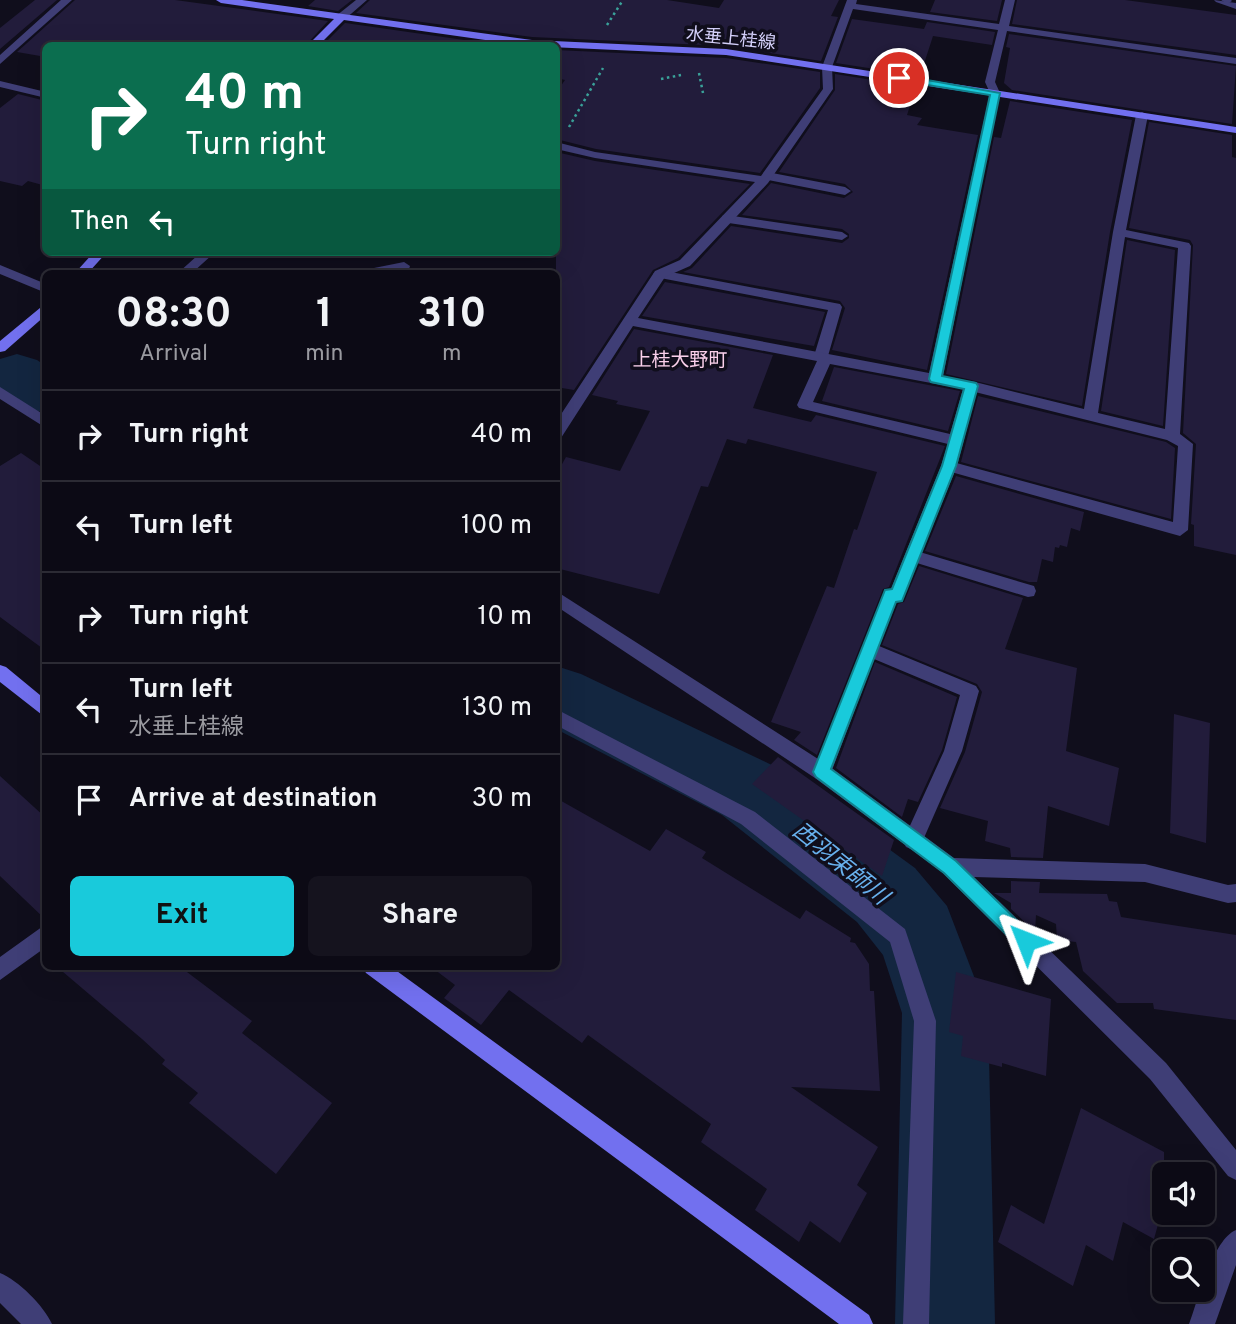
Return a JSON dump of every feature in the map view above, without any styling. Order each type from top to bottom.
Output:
[{"type":"main road","name":"水垂上桂線","points":[[221,0],[524,42]]},
{"type":"main road","points":[[316,42],[340,18]]},
{"type":"main road","name":"水垂上桂線","points":[[560,45],[726,52],[1236,130]]},
{"type":"main road","points":[[84,270],[97,256]]},
{"type":"main road","points":[[0,348],[42,311]]},
{"type":"main road","points":[[0,673],[42,708]]},
{"type":"main road","points":[[378,970],[860,1324]]},
{"type":"street","points":[[0,61],[67,0]]},
{"type":"street","points":[[340,18],[362,0]]},
{"type":"street","points":[[935,379],[995,93],[990,82],[1010,0]]},
{"type":"street","points":[[560,428],[660,274],[685,263],[765,178],[828,89],[827,66],[851,3],[1236,61]]},
{"type":"street","points":[[0,84],[42,94]]},
{"type":"street","points":[[1090,417],[1119,232],[1142,115]]},
{"type":"street","points":[[560,146],[595,155],[845,191]]},
{"type":"street","points":[[726,219],[842,236]]},
{"type":"street","points":[[1119,232],[1185,246],[1172,436]]},
{"type":"street","points":[[188,270],[205,256]]},
{"type":"street","points":[[384,270],[404,266]]},
{"type":"street","points":[[0,269],[42,287]]},
{"type":"street","points":[[660,274],[835,307],[823,356],[804,405],[956,441]]},
{"type":"street","points":[[629,321],[971,386],[1172,436],[1186,444],[1180,530],[949,466]]},
{"type":"street","points":[[822,772],[891,595],[896,596],[949,466],[971,386]]},
{"type":"street","points":[[0,392],[42,420]]},
{"type":"street","points":[[913,555],[1028,591]]},
{"type":"street","points":[[560,600],[822,772],[950,867],[1157,1071],[1236,1168]]},
{"type":"street","points":[[869,649],[970,691],[953,751],[913,841]]},
{"type":"street","points":[[560,718],[748,818],[898,936],[925,1021],[916,1324]]},
{"type":"street","points":[[950,867],[1145,873],[1228,894],[1236,893]]},
{"type":"street","points":[[0,970],[42,937]]},
{"type":"street","points":[[1202,1324],[1228,1254],[1236,1242]]},
{"type":"street","points":[[0,1285],[39,1324]]},
{"type":"path","points":[[560,140],[616,48]]},
{"type":"path","points":[[699,73],[703,93]]},
{"type":"building","points":[[35,0],[57,0],[0,49],[0,28]]},
{"type":"building","points":[[75,0],[175,0],[328,21],[309,42],[42,42],[42,56],[17,52]]},
{"type":"building","points":[[315,0],[352,0],[338,11],[308,6]]},
{"type":"building","points":[[370,0],[667,0],[719,8],[724,0],[839,0],[831,16],[838,17],[821,61],[726,46],[532,37],[356,13]]},
{"type":"building","points":[[935,0],[1002,0],[997,21],[930,12]]},
{"type":"building","points":[[1017,0],[1125,0],[1236,15],[1236,55],[1012,24]]},
{"type":"building","points":[[852,19],[924,29],[927,22],[995,32],[992,45],[933,36],[920,76],[836,63]]},
{"type":"building","points":[[345,23],[478,42],[326,42]]},
{"type":"building","points":[[1009,34],[1236,66],[1232,124],[1012,90],[1004,83],[1010,48],[1006,47]]},
{"type":"building","points":[[560,50],[726,58],[820,72],[820,88],[760,173],[596,149],[560,140],[560,87],[565,80],[560,79]]},
{"type":"building","points":[[835,74],[916,87],[907,115],[922,118],[917,125],[978,135],[927,370],[832,350],[845,308],[840,301],[683,272],[692,268],[731,226],[842,243],[849,238],[849,234],[842,229],[742,215],[771,183],[844,198],[853,192],[845,184],[779,172],[835,90]]},
{"type":"building","points":[[18,94],[42,100],[42,185],[28,181],[22,186],[0,181],[0,108]]},
{"type":"building","points":[[1010,101],[1132,120],[1110,232],[1082,406],[946,374],[994,137],[1001,138]]},
{"type":"building","points":[[1149,122],[1232,135],[1232,157],[1236,158],[1236,555],[1194,546],[1194,525],[1191,524],[1196,444],[1183,433],[1193,245],[1190,240],[1129,228]]},
{"type":"building","points":[[560,153],[595,161],[750,184],[678,258],[653,270],[574,390],[560,388],[560,270],[556,270],[556,256],[560,256]]},
{"type":"building","points":[[1127,240],[1175,250],[1163,426],[1101,411]]},
{"type":"building","points":[[665,282],[825,312],[814,346],[642,316]]},
{"type":"building","points":[[634,329],[773,355],[753,408],[811,422],[816,415],[945,446],[889,587],[883,589],[817,755],[794,740],[801,732],[771,722],[827,586],[834,588],[877,472],[748,439],[746,444],[727,439],[708,487],[701,486],[659,594],[560,569],[560,468],[566,457],[620,471],[650,411],[616,404],[618,401],[592,395]]},
{"type":"building","points":[[834,367],[960,391],[948,431],[822,401]]},
{"type":"building","points":[[978,396],[1166,442],[1175,448],[1171,519],[961,462]]},
{"type":"building","points":[[21,453],[42,467],[42,648],[0,617],[0,466]]},
{"type":"building","points":[[956,476],[1084,512],[1080,531],[1071,528],[1067,547],[1055,547],[1053,562],[1042,559],[1037,582],[1029,582],[925,551]]},
{"type":"building","points":[[919,566],[1023,598],[1005,649],[1077,668],[1066,751],[1119,768],[1109,826],[1048,806],[1043,858],[1011,857],[1010,848],[985,841],[988,821],[940,808],[965,752],[982,692],[977,684],[882,645],[898,604],[904,602]]},
{"type":"building","points":[[875,662],[957,697],[942,750],[918,802],[908,799],[902,817],[836,768]]},
{"type":"building","points":[[1174,714],[1210,723],[1206,843],[1170,833]]},
{"type":"building","points":[[778,757],[894,840],[882,876],[752,784]]},
{"type":"building","points":[[0,776],[42,814],[42,916],[0,876]]},
{"type":"building","points":[[560,800],[650,851],[666,829],[706,852],[702,858],[800,919],[806,910],[851,938],[850,942],[855,943],[869,964],[870,991],[874,991],[880,1091],[791,1087],[878,1147],[857,1185],[867,1193],[840,1243],[810,1221],[799,1242],[755,1210],[767,1189],[701,1142],[711,1124],[588,1035],[582,1043],[509,990],[481,1025],[444,998],[455,985],[435,970],[560,970]]},
{"type":"building","points":[[1011,881],[1040,882],[1039,893],[1107,894],[1109,901],[1117,902],[1121,917],[1236,935],[1236,1020],[1154,1009],[1153,1003],[1117,1003],[1083,971],[1076,942],[1057,940],[1056,924],[1036,915],[1035,932],[1011,909],[1011,903],[994,893],[1011,893]]},
{"type":"building","points":[[61,970],[184,970],[252,1021],[242,1033],[332,1103],[276,1174],[189,1103],[198,1093],[162,1064],[165,1060]]},
{"type":"building","points":[[956,972],[1051,999],[1046,1076],[1002,1063],[1002,1067],[961,1056],[963,1036],[949,1032]]},
{"type":"building","points":[[1081,1108],[1164,1152],[1164,1162],[1152,1162],[1152,1225],[1158,1225],[1154,1239],[1123,1222],[1113,1261],[1086,1245],[1073,1286],[998,1242],[1011,1205],[1044,1224]]},
{"type":"waterway","name":"西羽束師川","points":[[17,373],[42,391]]},
{"type":"waterway","name":"西羽束師川","points":[[560,697],[749,791],[886,895],[918,934],[945,1013],[945,1324]]},
{"type":"district","name":"上桂大野町","points":[[680,359]]},
{"type":"route","points":[[899,78],[995,93],[935,379],[971,386],[949,466],[896,596],[891,595],[822,772],[950,867],[1026,941]]}]
